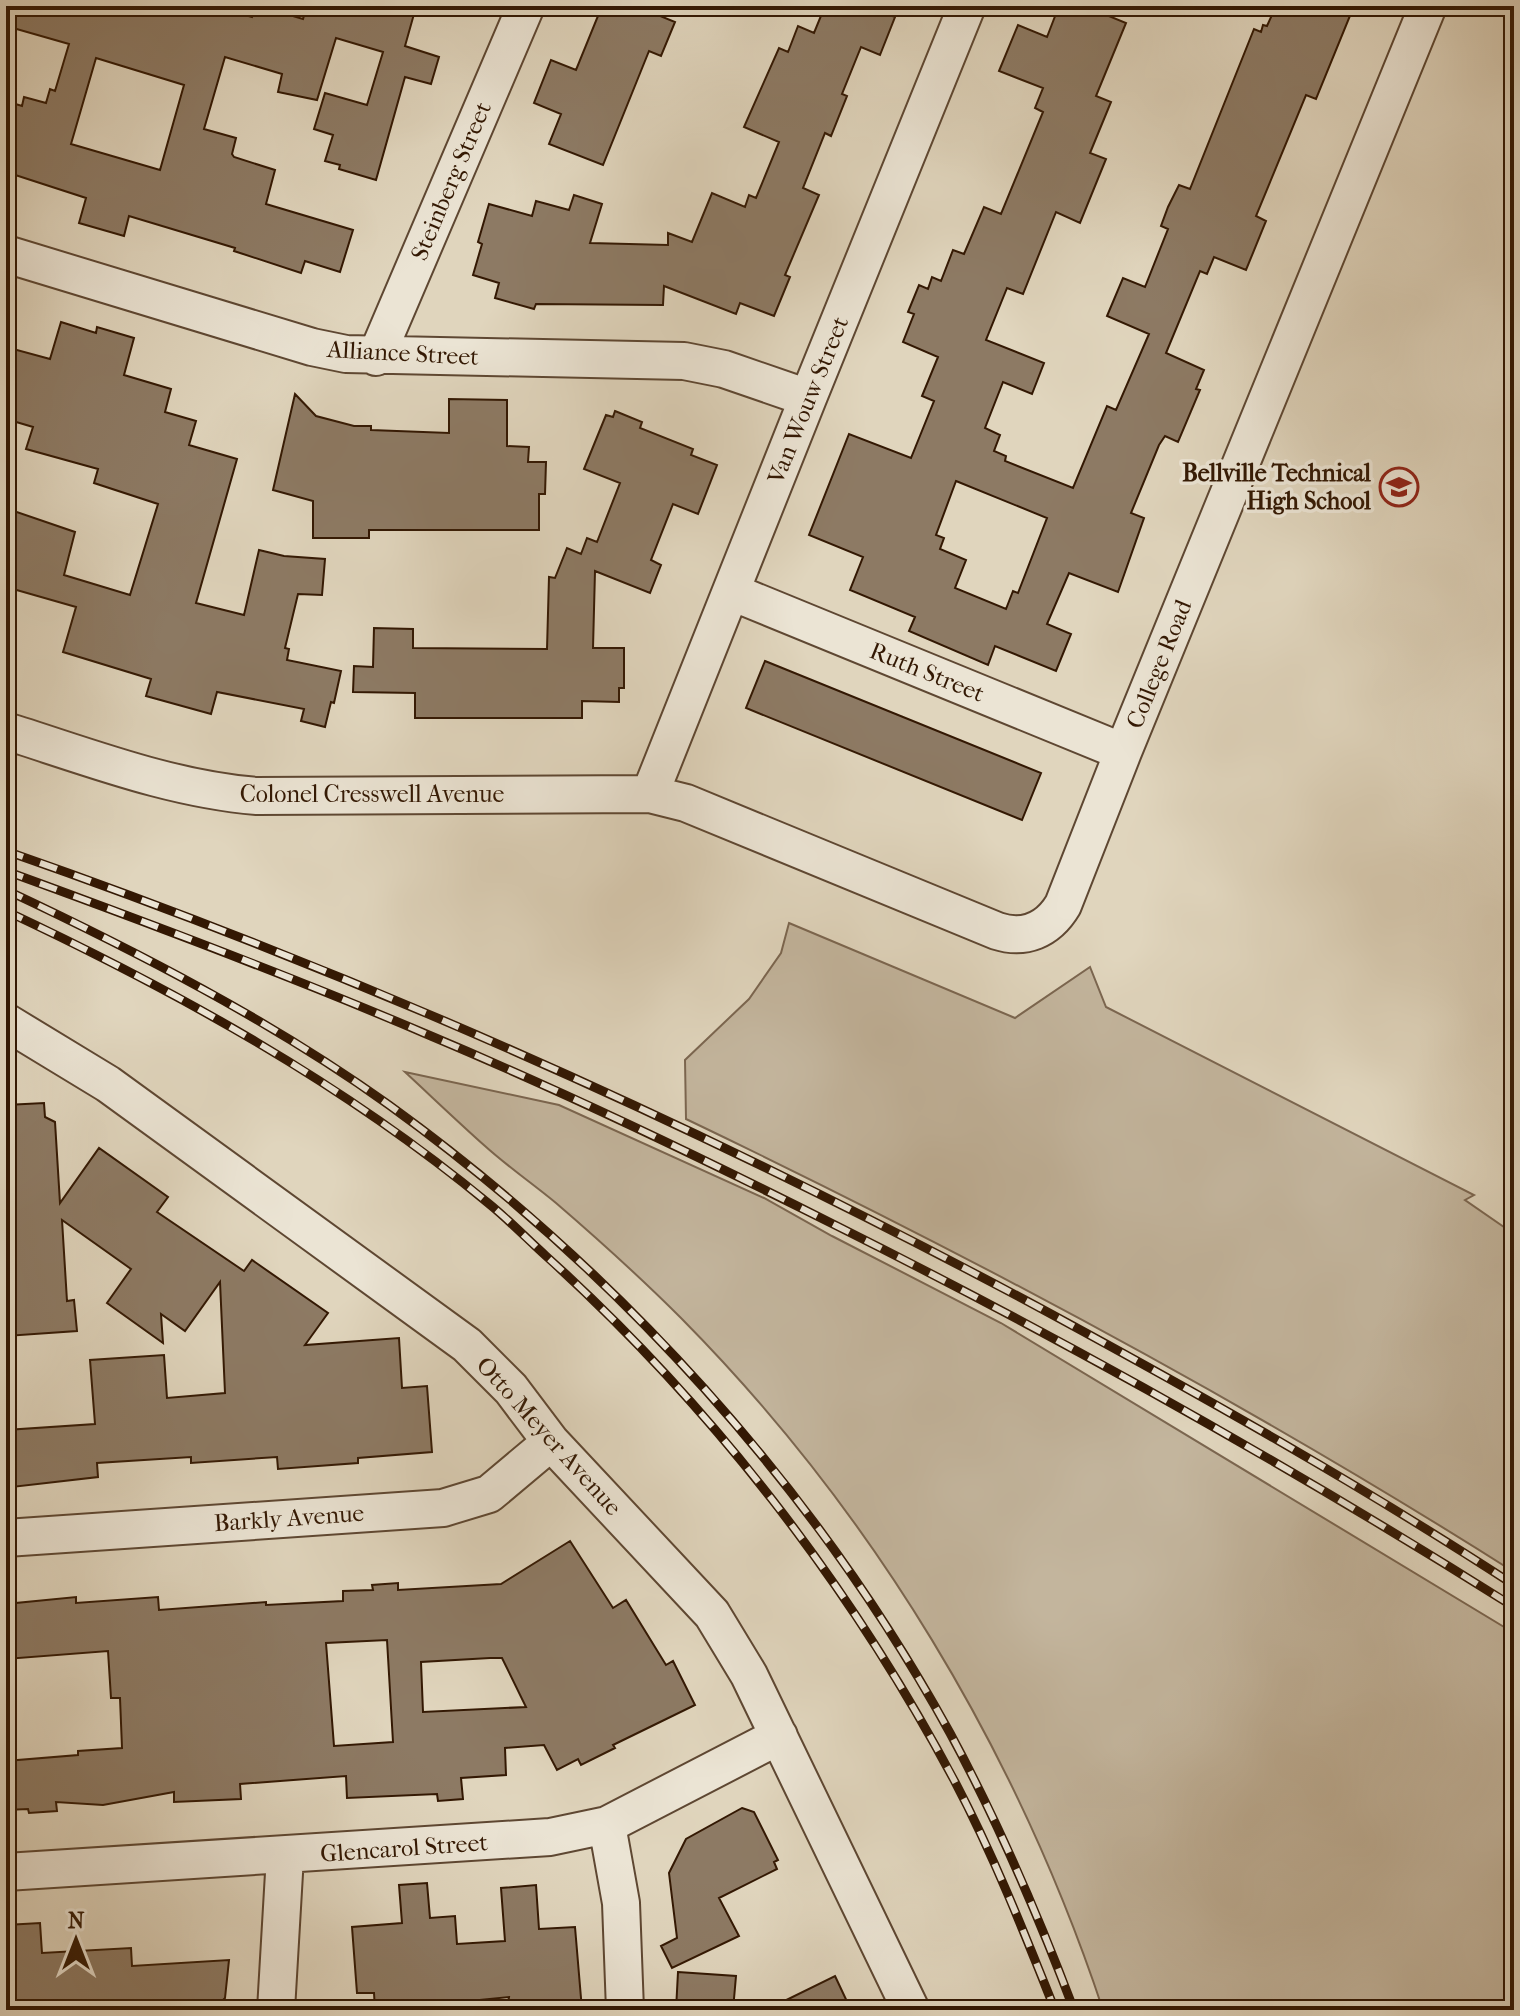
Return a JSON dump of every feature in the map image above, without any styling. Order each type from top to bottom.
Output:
[{"type":"street","name":"Steinberg Street","points":[[376,357],[526,6]]},
{"type":"street","name":"Van Wouw Street","points":[[650,794],[967,6]]},
{"type":"street","name":"College Road","points":[[650,794],[686,803],[997,931],[1020,935],[1045,927],[1055,918],[1063,905],[1428,6]]},
{"type":"street","name":"Alliance Street","points":[[6,254],[312,347],[376,357],[684,361],[748,376],[808,398]]},
{"type":"street","name":"Ruth Street","points":[[732,592],[1123,752]]},
{"type":"street","name":"Colonel Cresswell Avenue","points":[[6,731],[157,780],[227,794],[650,794]]},
{"type":"street","name":"Otto Meyer Avenue","points":[[6,1022],[108,1084],[467,1345],[511,1389],[551,1442],[712,1614],[749,1675],[911,2010]]},
{"type":"street","name":"Barkly Avenue","points":[[6,1538],[443,1508],[489,1494],[551,1442]]},
{"type":"street","name":"Glencarol Street","points":[[6,1872],[550,1837],[607,1825],[779,1736]]},
{"type":"street","points":[[607,1825],[621,1903],[625,2010]]},
{"type":"street","points":[[276,2010],[285,1856]]},
{"type":"shaded area","points":[[789,923],[1015,1018],[1090,967],[1106,1007],[1474,1195],[1465,1200],[1514,1234],[1514,1572],[1312,1449],[1107,1333],[898,1223],[686,1119],[685,1060],[749,999],[781,953]]},
{"type":"shaded area","points":[[405,1072],[559,1105],[764,1198],[1001,1323],[1514,1633],[1514,2010],[1103,2010],[1068,1914],[1028,1820],[982,1728],[932,1640],[876,1554],[816,1472],[751,1393],[666,1303]]},
{"type":"building","points":[[6,6],[214,6],[252,17],[256,6],[259,6],[303,19],[307,6],[387,6],[414,14],[405,46],[439,57],[431,84],[405,77],[376,180],[339,169],[340,165],[325,161],[333,135],[314,129],[325,93],[367,105],[383,52],[336,38],[317,100],[278,92],[282,74],[225,57],[204,129],[236,138],[234,157],[275,170],[266,204],[353,230],[340,272],[305,261],[301,273],[234,251],[235,248],[129,216],[124,236],[79,223],[86,198],[6,172],[6,101],[22,106],[24,97],[46,103],[50,89],[55,91],[69,44],[6,26]],"holes":[[[96,58],[184,85],[160,170],[71,144]]]},
{"type":"building","points":[[602,6],[636,6],[675,22],[661,56],[649,51],[603,165],[549,144],[561,114],[534,103],[551,60],[576,70]]},
{"type":"building","points":[[825,6],[868,6],[895,17],[880,55],[861,47],[842,94],[847,96],[831,136],[825,133],[803,188],[819,195],[785,275],[790,277],[774,316],[740,303],[736,314],[664,286],[663,305],[536,304],[534,309],[495,298],[499,283],[473,275],[489,204],[532,216],[536,201],[569,210],[574,195],[602,204],[590,243],[668,245],[668,233],[692,242],[712,193],[745,207],[749,195],[756,198],[779,142],[744,127],[779,48],[788,52],[798,26],[814,33]]},
{"type":"building","points":[[1059,6],[1102,6],[1099,12],[1126,23],[1096,96],[1111,102],[1090,153],[1106,159],[1080,223],[1056,212],[1023,294],[1007,288],[986,340],[1044,363],[1032,394],[1003,382],[985,428],[1000,435],[994,451],[1006,456],[1005,461],[1073,488],[1107,406],[1116,410],[1149,334],[1107,316],[1123,278],[1145,287],[1168,229],[1161,226],[1168,207],[1179,185],[1190,189],[1254,29],[1261,32],[1263,25],[1267,26],[1276,6],[1354,6],[1316,99],[1306,95],[1256,216],[1266,221],[1246,270],[1214,257],[1207,274],[1200,271],[1166,353],[1204,370],[1196,389],[1200,390],[1178,442],[1165,436],[1159,445],[1131,513],[1144,518],[1118,592],[1069,573],[1047,624],[1071,634],[1056,671],[995,646],[988,665],[909,631],[915,617],[850,590],[863,557],[809,535],[849,434],[911,458],[934,401],[922,396],[938,357],[903,342],[914,314],[908,312],[919,285],[928,289],[932,277],[941,281],[953,250],[964,254],[984,207],[1001,214],[1043,112],[1035,108],[1043,88],[999,71],[1018,25],[1047,37]],"holes":[[[956,481],[1047,518],[1018,593],[1013,591],[1006,609],[955,588],[966,560],[940,549],[944,538],[936,535]]]},
{"type":"building","points":[[61,322],[96,333],[97,327],[134,338],[124,375],[171,389],[165,412],[196,421],[189,445],[237,459],[196,603],[244,615],[259,550],[284,556],[325,559],[322,595],[298,594],[285,648],[289,649],[287,660],[341,671],[325,727],[301,721],[304,709],[217,692],[211,714],[146,696],[151,679],[63,652],[76,607],[6,587],[6,527],[11,510],[75,532],[64,575],[130,595],[158,504],[94,483],[98,469],[26,449],[33,427],[6,419],[6,347],[50,359]]},
{"type":"building","points":[[295,394],[316,416],[354,426],[371,426],[371,430],[449,433],[449,399],[507,400],[507,446],[529,447],[528,462],[546,462],[545,494],[539,494],[539,530],[369,530],[369,538],[313,538],[313,501],[273,490]]},
{"type":"building","points":[[615,411],[642,422],[640,428],[693,449],[691,455],[717,465],[698,514],[673,504],[651,560],[661,565],[650,593],[595,571],[593,648],[624,648],[624,688],[619,688],[619,702],[582,701],[582,718],[415,718],[415,693],[353,692],[354,666],[373,667],[374,628],[413,629],[413,648],[547,649],[549,577],[555,578],[567,548],[581,554],[587,538],[597,542],[620,483],[584,469],[606,415],[613,417]]},
{"type":"building","points":[[765,661],[1041,773],[1022,820],[746,708]]},
{"type":"building","points":[[44,1103],[45,1117],[55,1122],[60,1203],[99,1148],[168,1197],[157,1212],[244,1271],[252,1260],[328,1313],[305,1345],[399,1338],[402,1388],[427,1386],[432,1452],[358,1458],[358,1463],[278,1469],[277,1457],[191,1463],[191,1457],[97,1463],[98,1477],[12,1487],[11,1479],[6,1479],[6,1430],[95,1424],[90,1360],[164,1355],[167,1398],[225,1393],[220,1282],[185,1331],[161,1314],[163,1343],[107,1303],[131,1269],[62,1220],[67,1301],[74,1300],[77,1331],[6,1336],[6,1206],[10,1206],[6,1105]]},
{"type":"building","points":[[570,1541],[613,1608],[626,1600],[666,1665],[673,1661],[695,1705],[613,1745],[615,1748],[581,1765],[578,1759],[557,1770],[544,1745],[505,1748],[506,1775],[461,1778],[463,1799],[438,1801],[437,1794],[347,1798],[346,1776],[240,1784],[241,1799],[174,1802],[174,1792],[103,1805],[56,1802],[57,1811],[29,1813],[28,1809],[6,1810],[6,1761],[122,1748],[120,1698],[111,1698],[108,1651],[6,1659],[6,1604],[76,1597],[76,1603],[158,1597],[159,1610],[266,1602],[266,1605],[343,1601],[343,1591],[373,1590],[372,1585],[398,1583],[398,1590],[501,1584]],"holes":[[[387,1640],[393,1742],[334,1746],[326,1643]],[[502,1658],[526,1707],[423,1712],[421,1662]]]},
{"type":"building","points":[[742,1808],[754,1812],[778,1860],[774,1862],[777,1869],[719,1898],[739,1936],[672,1968],[661,1946],[677,1938],[669,1873],[686,1839]]},
{"type":"building","points":[[427,1883],[430,1918],[455,1916],[457,1944],[505,1941],[501,1888],[536,1885],[539,1929],[575,1927],[582,2010],[507,2010],[509,1997],[409,2007],[409,2010],[375,2010],[374,1993],[357,1993],[352,1927],[402,1923],[399,1885]]},
{"type":"building","points":[[40,1923],[42,1953],[131,1948],[132,1966],[229,1960],[225,1998],[213,2010],[6,2010],[6,1925]]},
{"type":"building","points":[[678,1972],[736,1976],[733,2010],[676,2010]]},
{"type":"building","points":[[835,1976],[851,2010],[766,2010]]},
{"type":"railway","points":[[6,851],[139,899],[403,1003],[532,1059],[789,1179],[915,1242],[1160,1374],[1339,1476],[1514,1585]]},
{"type":"railway","points":[[6,871],[220,950],[378,1014],[534,1081],[737,1176],[1095,1361],[1265,1456],[1514,1607]]},
{"type":"railway","points":[[6,890],[202,989],[344,1074],[473,1169],[631,1311],[704,1388],[773,1469],[837,1554],[896,1642],[985,1800],[1032,1904],[1074,2010]]},
{"type":"railway","points":[[6,911],[195,1007],[317,1079],[375,1118],[433,1159],[503,1216],[607,1313],[665,1373],[720,1435],[822,1567],[913,1707],[982,1836],[1055,2010]]},
{"type":"place","name":"Bellville Technical High School","points":[[1399,487]]}]
